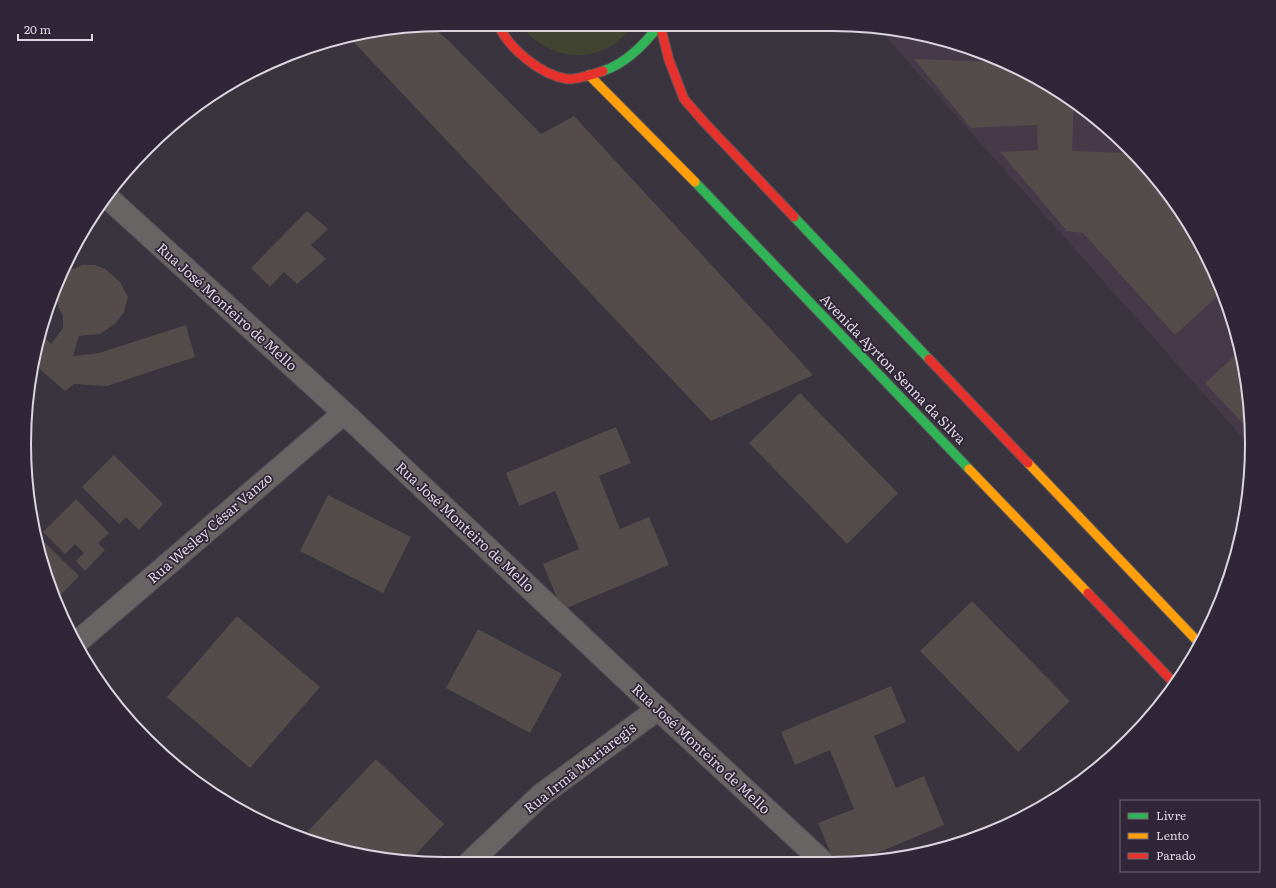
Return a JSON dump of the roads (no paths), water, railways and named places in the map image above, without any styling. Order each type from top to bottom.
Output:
[{"type":"main road","points":[[501,31],[520,54],[545,71],[569,79],[590,75],[619,64],[641,47],[654,31]]},
{"type":"main road","points":[[662,31],[684,100],[1196,639]]},
{"type":"main road","name":"Avenida Ayrton Senna da Silva","points":[[590,75],[683,169],[1171,679]]},
{"type":"street","name":"Rua José Monteiro de Mello","points":[[111,200],[344,413],[818,857]]},
{"type":"street","name":"Rua Wesley César Vanzo","points":[[80,639],[344,413]]},
{"type":"street","name":"Rua Irmã Mariaregis","points":[[474,857],[541,795],[658,708]]}]
